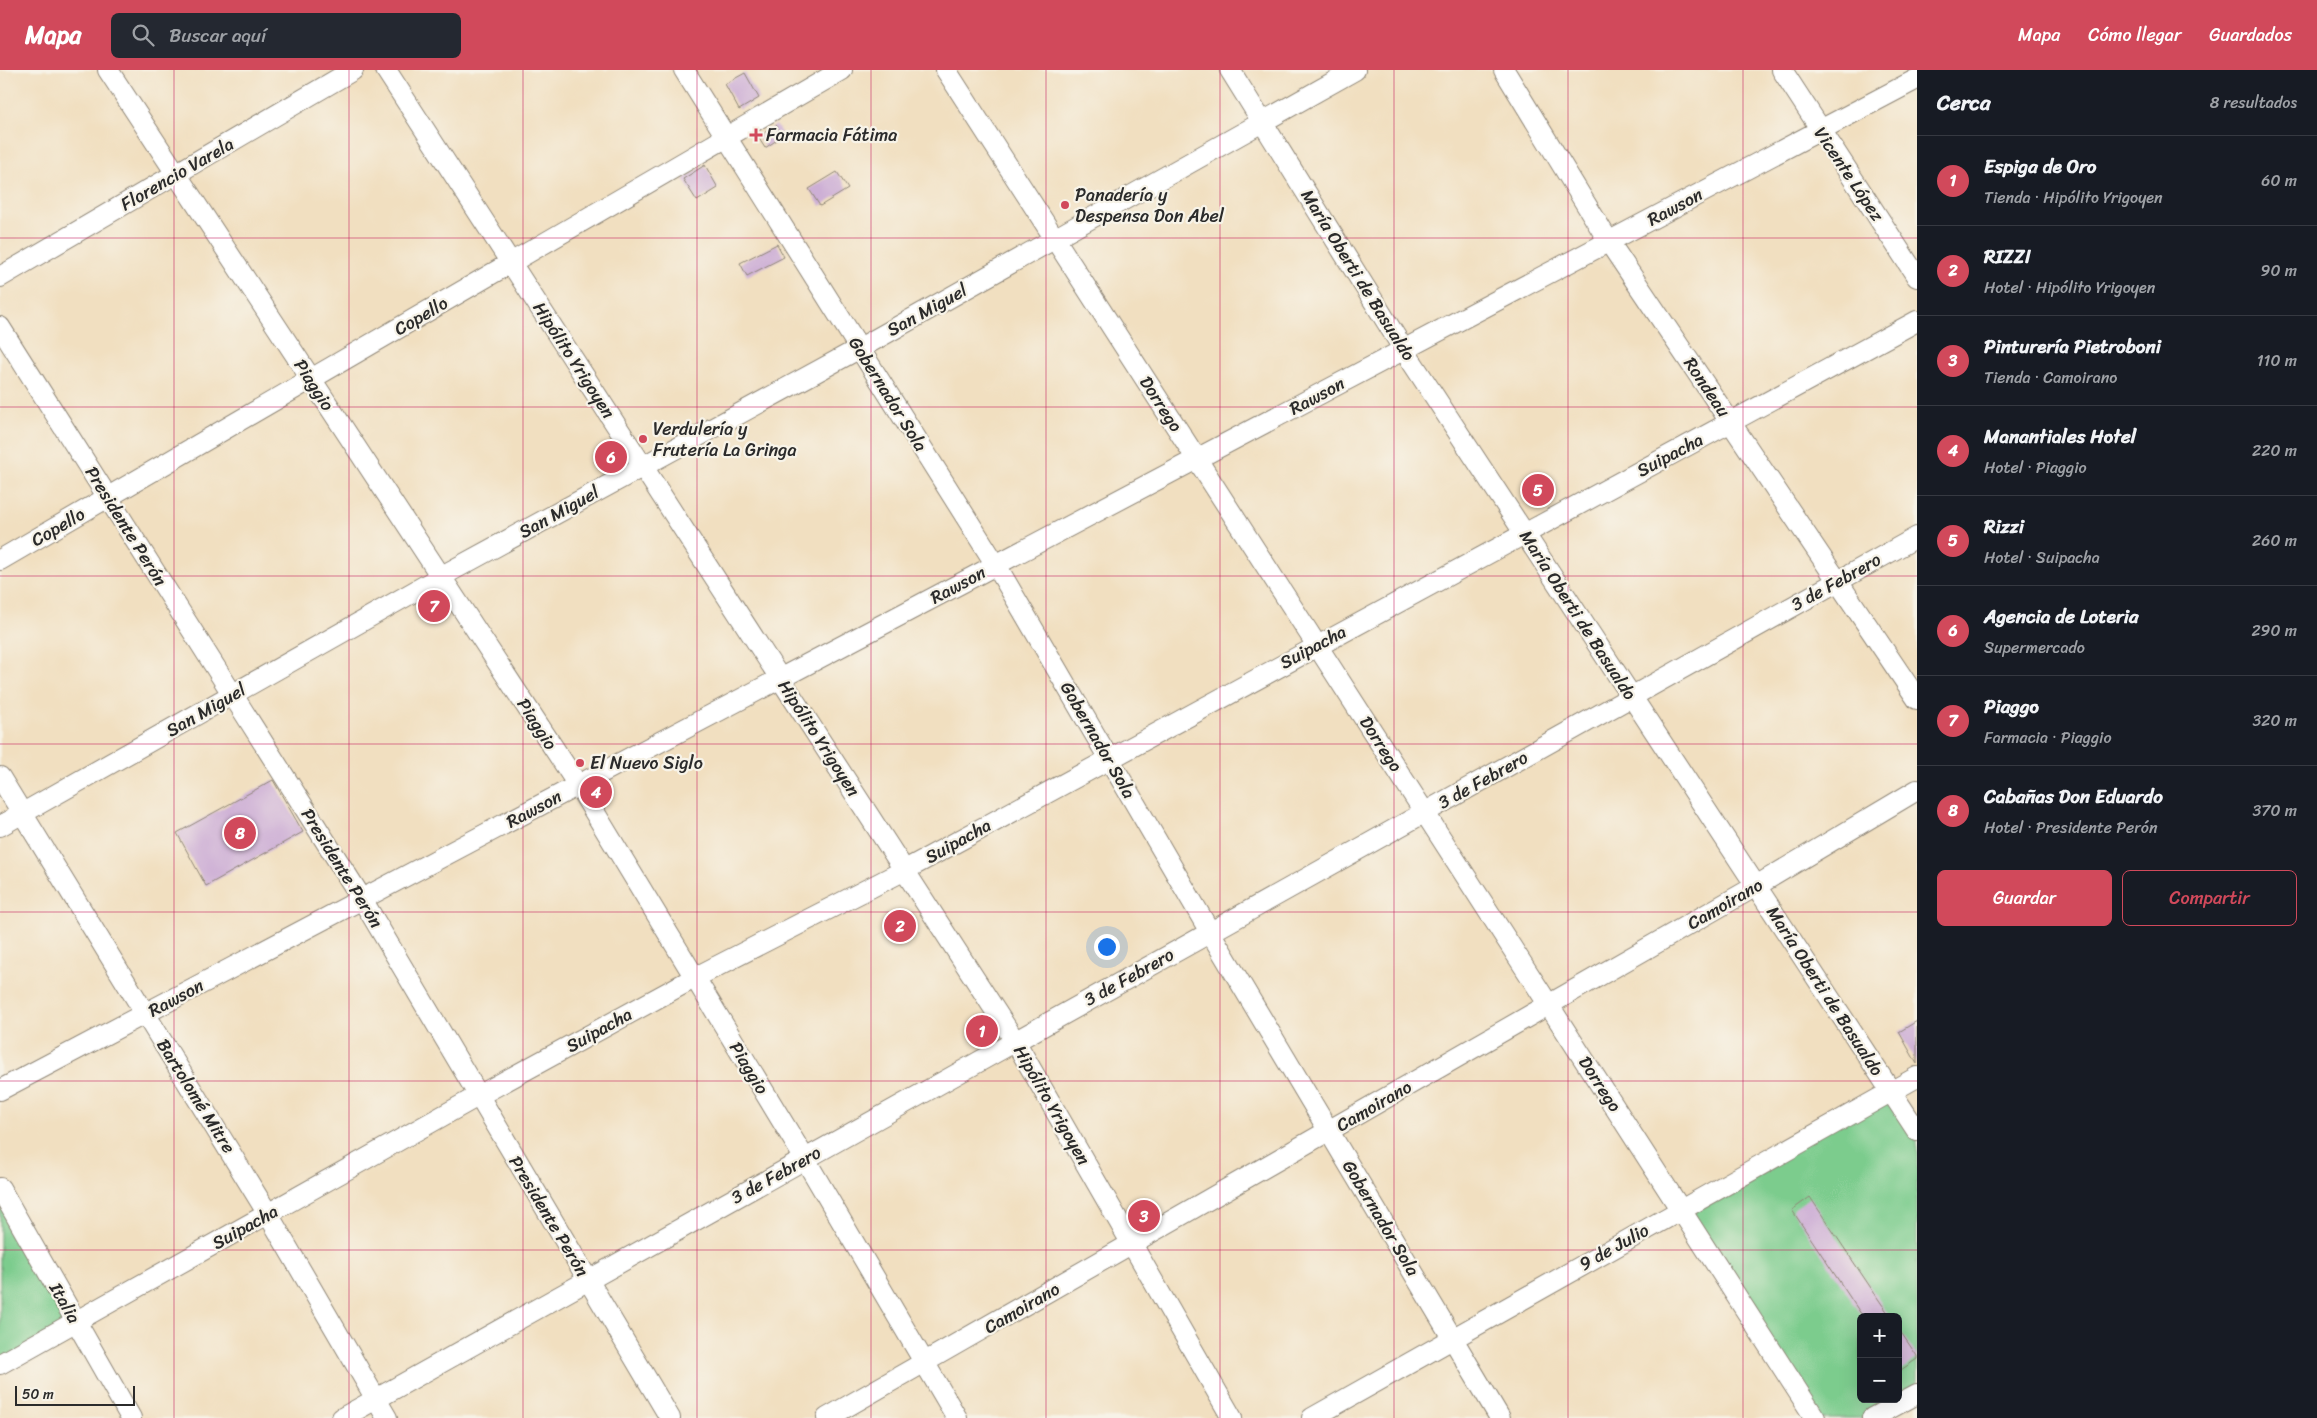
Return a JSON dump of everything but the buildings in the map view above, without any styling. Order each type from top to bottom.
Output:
[{"type":"street","name":"Piaggio","points":[[108,70],[578,786],[805,1159],[957,1418]]},
{"type":"street","name":"Florencio Varela","points":[[0,277],[353,70]]},
{"type":"street","name":"Hipólito Yrigoyen","points":[[386,70],[1015,1041],[1232,1418]]},
{"type":"street","name":"Gobernador Sola","points":[[684,70],[996,565],[1210,932],[1500,1418]]},
{"type":"street","name":"Copello","points":[[0,560],[842,70]]},
{"type":"street","name":"Dorrego","points":[[946,70],[1816,1418]]},
{"type":"street","name":"María Oberti de Basualdo","points":[[1230,70],[1404,350],[1917,1131]]},
{"type":"street","name":"San Miguel","points":[[0,826],[440,577],[860,348],[1355,70]]},
{"type":"street","name":"Rondeau","points":[[1504,70],[1609,242],[1917,699]]},
{"type":"street","name":"Vicente López","points":[[1782,70],[1917,277]]},
{"type":"street","name":"Rawson","points":[[0,1090],[1917,79]]},
{"type":"street","name":"Suipacha","points":[[0,1364],[478,1096],[694,978],[904,870],[1917,322]]},
{"type":"street","name":"Presidente Perón","points":[[0,327],[362,899],[670,1418]]},
{"type":"street","name":"3 de Febrero","points":[[342,1418],[1917,537]]},
{"type":"street","name":"Bartolomé Mitre","points":[[0,778],[268,1214],[387,1418]]},
{"type":"street","name":"Camoirano","points":[[828,1418],[1133,1245],[1756,886],[1917,790]]},
{"type":"street","name":"9 de Julio","points":[[1312,1418],[1917,1077]]},
{"type":"street","name":"Italia","points":[[0,1188],[131,1418]]},
{"type":"street","points":[[1872,1418],[1917,1394]]},
{"type":"green space","points":[[1891,1091],[1917,1131],[1917,1394],[1902,1402],[1902,1313],[1857,1313],[1857,1403],[1900,1403],[1872,1418],[1815,1418],[1681,1210]]},
{"type":"green space","points":[[0,1188],[76,1322],[0,1364]]},
{"type":"place","name":"Farmacia Fátima","points":[[756,135]]},
{"type":"place","name":"Panadería y Despensa Don Abel","points":[[1065,205]]},
{"type":"place","name":"Verdulería y Frutería La Gringa","points":[[643,439]]},
{"type":"place","name":"Agencia de Loteria","points":[[611,457]]},
{"type":"place","name":"Rizzi","points":[[1538,490]]},
{"type":"place","name":"Piaggo","points":[[434,606]]},
{"type":"place","name":"El Nuevo Siglo","points":[[580,763]]},
{"type":"place","name":"Manantiales Hotel","points":[[596,792]]},
{"type":"place","name":"Cabañas Don Eduardo","points":[[240,833]]},
{"type":"place","name":"RIZZI","points":[[900,926]]},
{"type":"place","name":"Espiga de Oro","points":[[982,1031]]},
{"type":"place","name":"Pinturería Pietroboni","points":[[1144,1216]]}]
